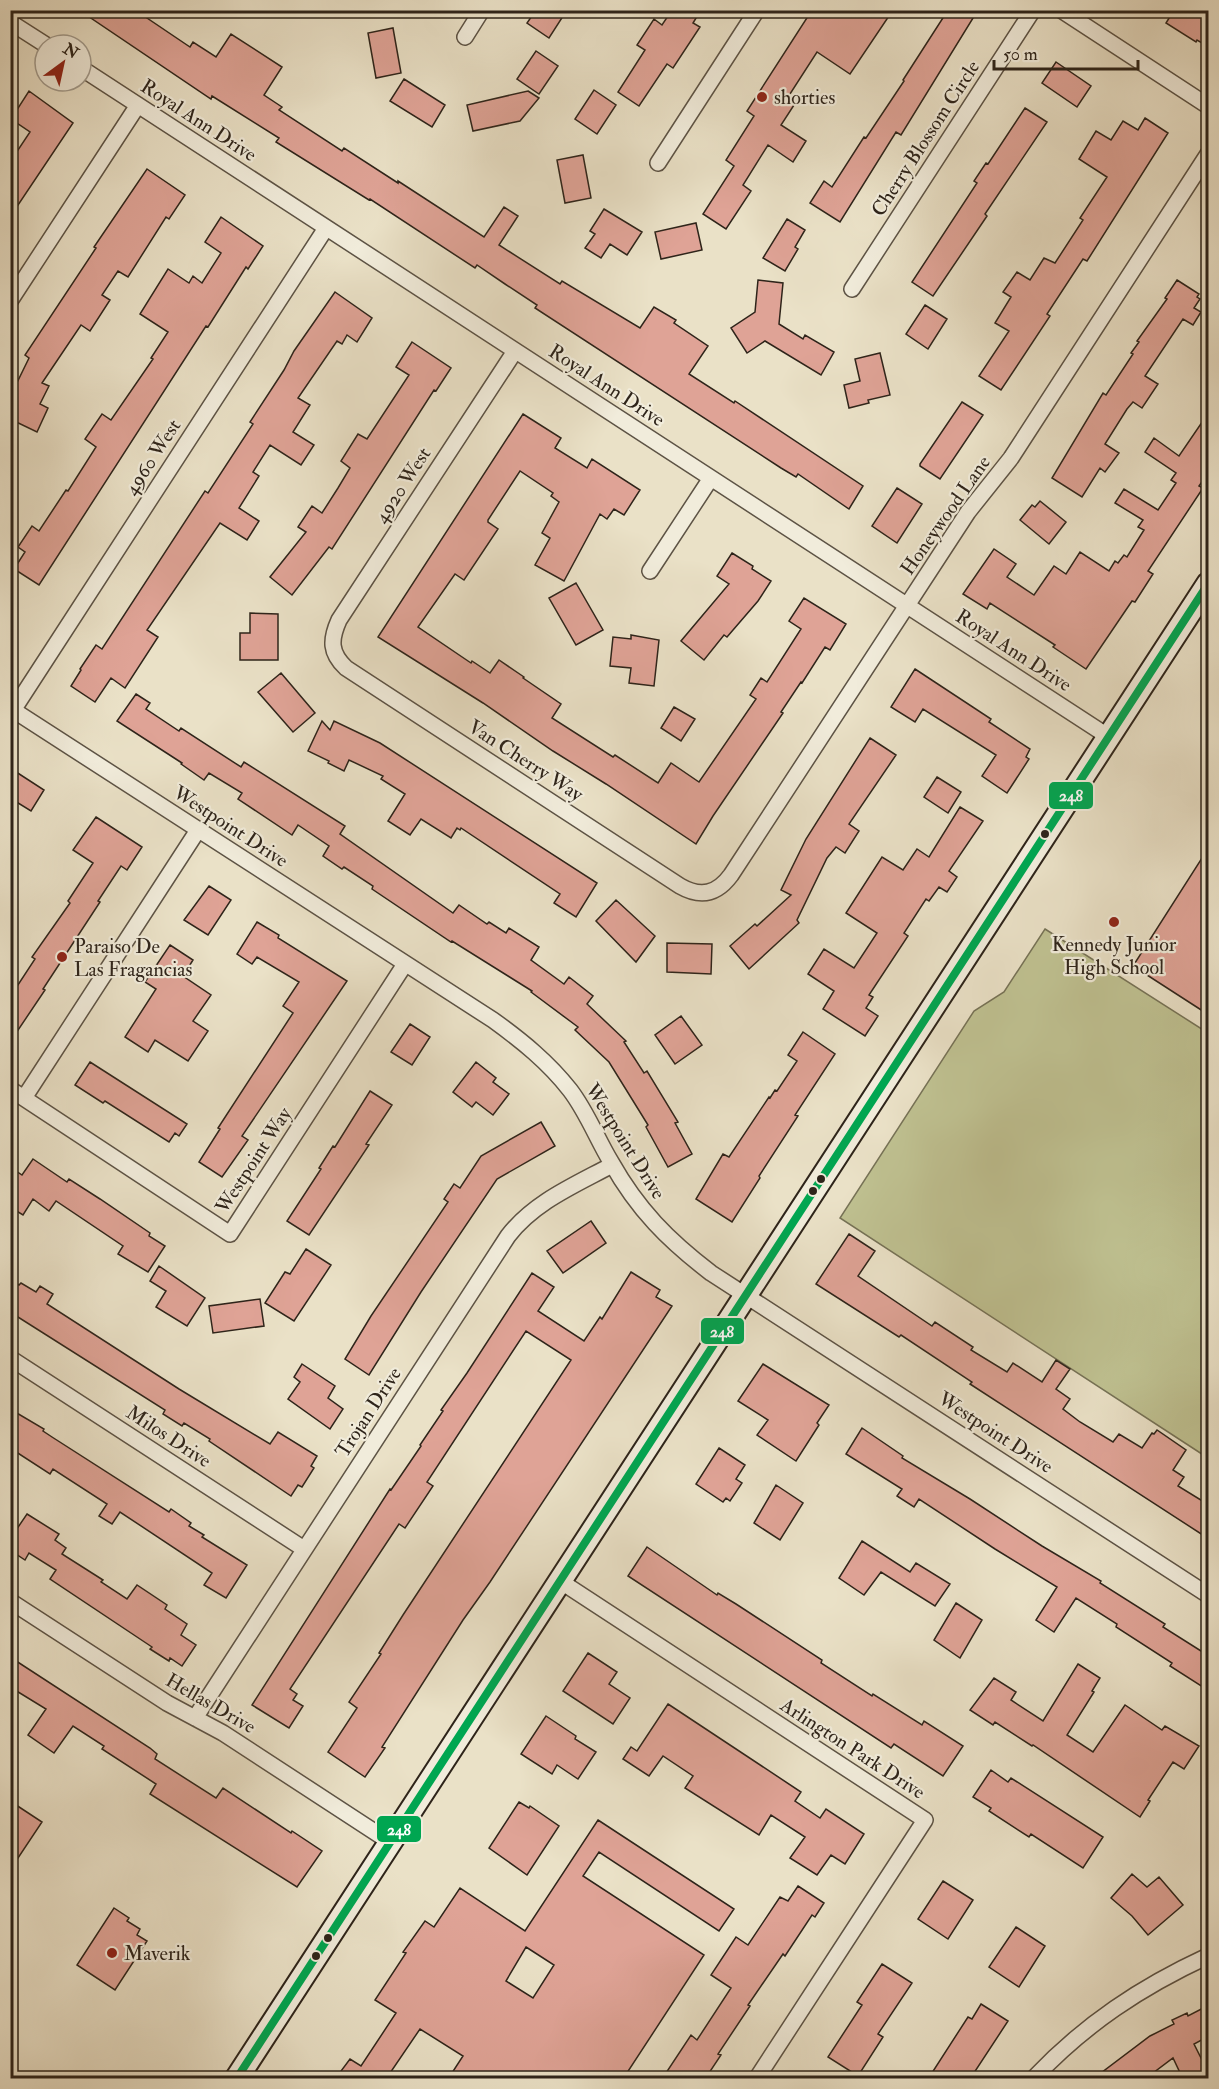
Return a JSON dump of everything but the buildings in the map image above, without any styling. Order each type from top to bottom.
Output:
[{"type":"main road","points":[[237,2079],[1209,585]]},
{"type":"street","points":[[465,37],[482,10]]},
{"type":"street","points":[[658,163],[757,10]]},
{"type":"street","name":"Cherry Blossom Circle","points":[[852,289],[1034,10]]},
{"type":"street","points":[[1061,10],[1209,106]]},
{"type":"street","points":[[10,22],[33,37]]},
{"type":"street","name":"Royal Ann Drive","points":[[93,76],[1110,737]]},
{"type":"street","points":[[10,301],[138,105]]},
{"type":"street","name":"Honeywood Lane","points":[[708,893],[721,886],[731,875],[968,513],[1011,458],[1209,154]]},
{"type":"street","name":"4960 West","points":[[11,711],[326,228]]},
{"type":"street","name":"4920 West","points":[[332,646],[339,620],[515,351]]},
{"type":"street","points":[[650,571],[711,478]]},
{"type":"street","name":"Van Cherry Way","points":[[332,646],[339,662],[366,681],[680,886],[693,892],[708,893]]},
{"type":"street","name":"Westpoint Drive","points":[[11,711],[493,1020],[531,1048],[572,1093],[612,1165],[634,1199],[657,1228],[684,1252],[745,1295],[1209,1595]]},
{"type":"street","points":[[10,1089],[24,1098],[198,830]]},
{"type":"street","name":"Westpoint Way","points":[[24,1098],[230,1233],[405,964]]},
{"type":"street","name":"Trojan Drive","points":[[195,1718],[515,1226],[541,1204],[612,1165]]},
{"type":"street","name":"Milos Drive","points":[[10,1358],[304,1549]]},
{"type":"street","name":"Arlington Park Drive","points":[[560,1581],[925,1820],[757,2079]]},
{"type":"street","name":"Hellas Drive","points":[[10,1601],[167,1703],[223,1733],[390,1842]]},
{"type":"street","points":[[1034,2079],[1090,2026],[1118,2006],[1147,1987],[1209,1956]]},
{"type":"green space","name":"Kennedy Junior High School","points":[[1045,929],[1208,1033],[1208,1458],[840,1218],[974,1011],[1004,992]]},
{"type":"transit line","name":"248","points":[[237,2078],[1208,584]]},
{"type":"place","name":"shorties","points":[[762,97]]},
{"type":"place","name":"Kennedy Junior High School","points":[[1114,922]]},
{"type":"place","name":"Paraiso De Las Fragancias","points":[[62,957]]},
{"type":"place","name":"Maverik","points":[[112,1953]]}]
